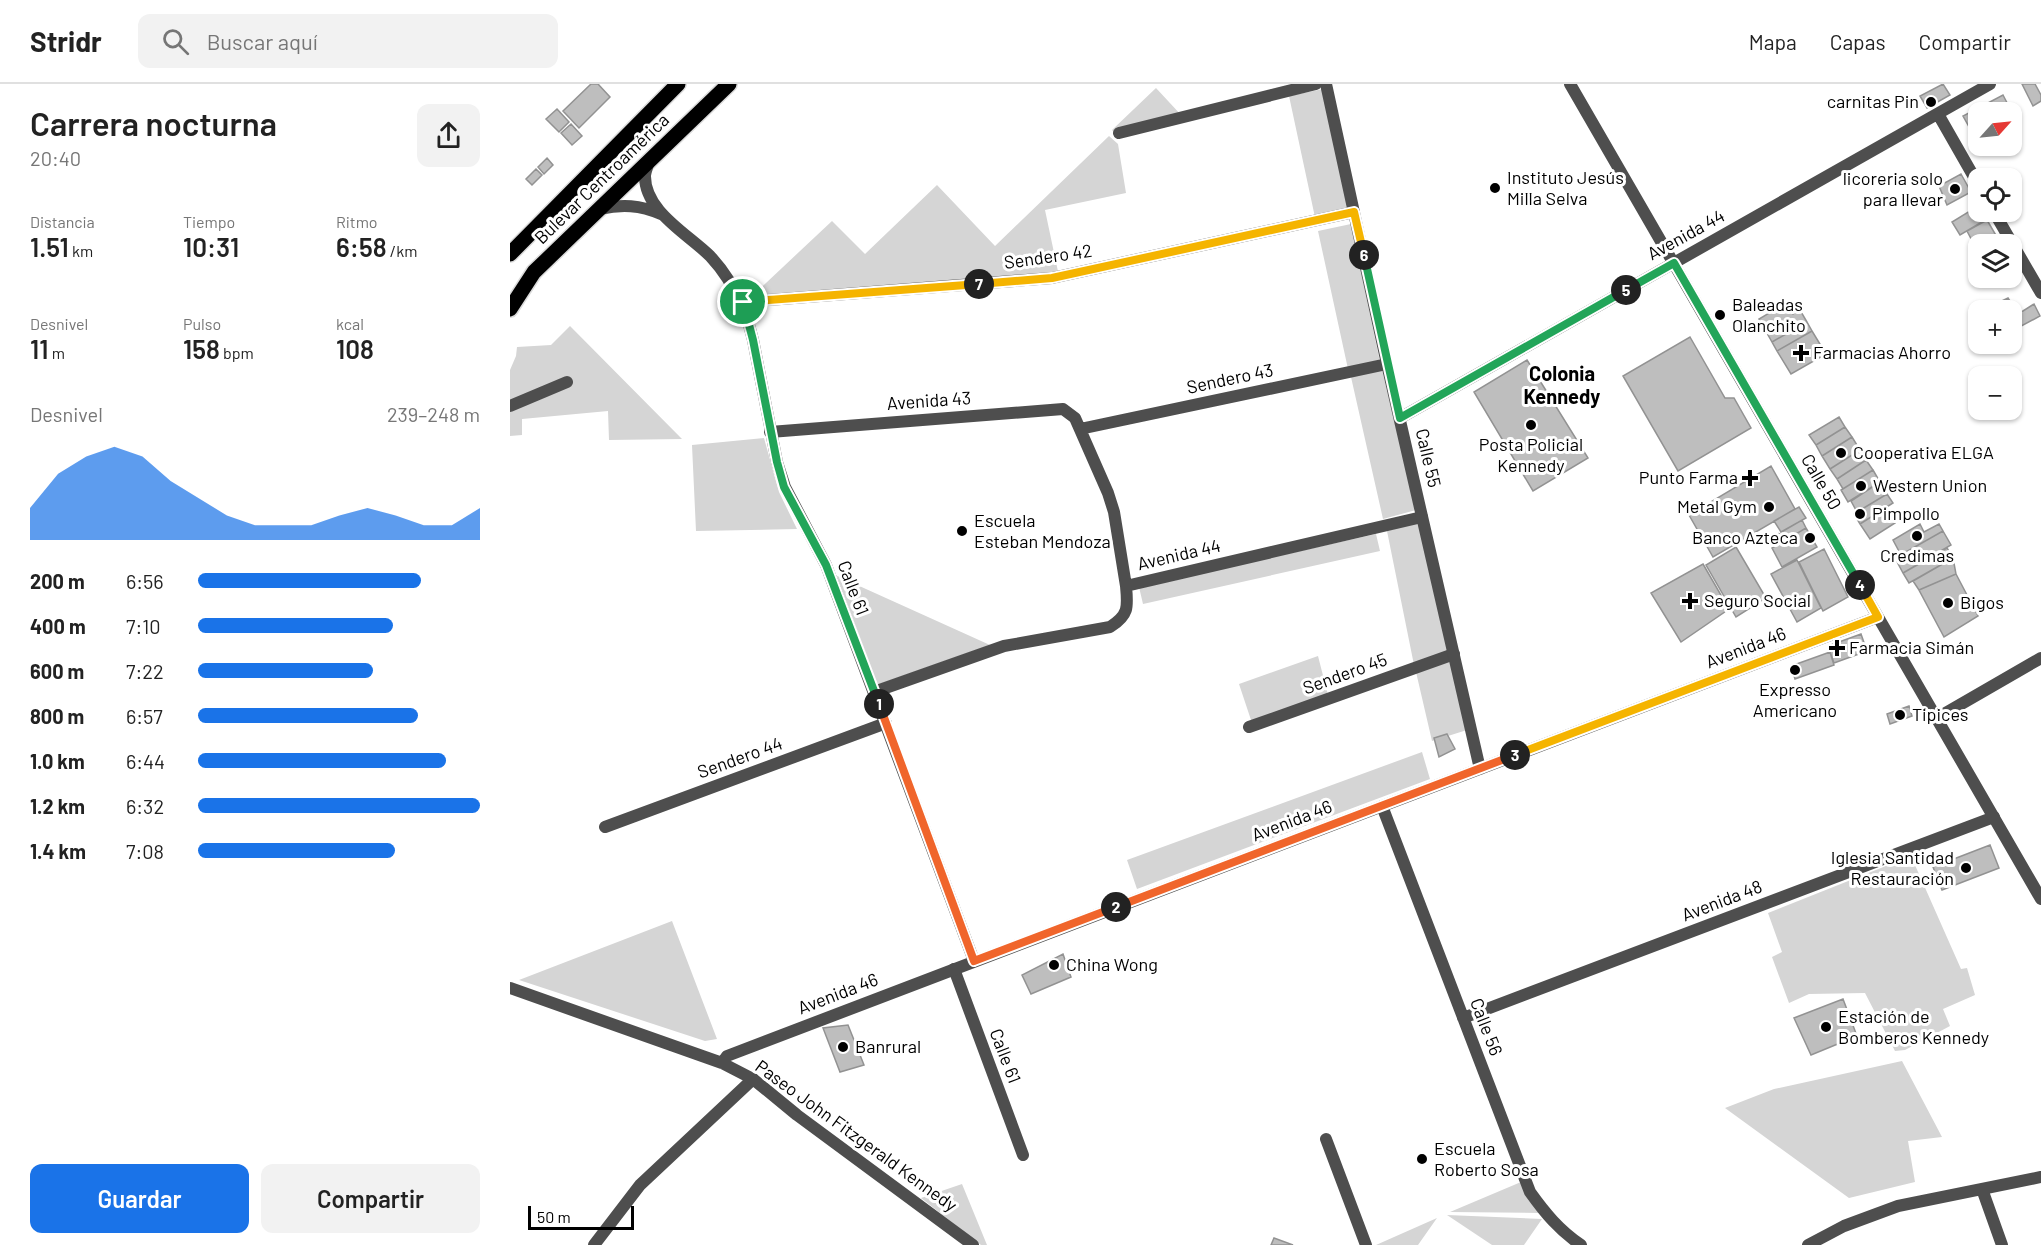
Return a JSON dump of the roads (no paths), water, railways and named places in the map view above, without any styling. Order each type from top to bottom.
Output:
[{"type":"main road","name":"Bulevar Centroamérica","points":[[510,254],[678,84]]},
{"type":"main road","name":"Bulevar Centroamérica","points":[[510,309],[534,272],[729,84]]},
{"type":"main road","points":[[510,293],[534,272]]},
{"type":"street","points":[[1119,133],[1316,84]]},
{"type":"street","name":"Calle 55","points":[[1326,84],[1387,364],[1480,769]]},
{"type":"street","name":"Calle 50","points":[[1570,84],[2041,898]]},
{"type":"street","name":"Avenida 44","points":[[1400,418],[1990,84]]},
{"type":"street","points":[[1938,114],[1969,168]]},
{"type":"street","name":"Calle 61","points":[[649,161],[645,175],[648,190],[655,204],[723,271],[740,303],[743,302],[784,487],[826,565],[974,961]]},
{"type":"street","name":"Calle 61","points":[[598,210],[615,205],[632,205],[665,216]]},
{"type":"street","name":"Sendero 42","points":[[743,302],[1052,278],[1354,212]]},
{"type":"street","points":[[2000,222],[2041,292]]},
{"type":"street","name":"Sendero 43","points":[[1080,429],[1387,364]]},
{"type":"street","points":[[510,406],[567,382]]},
{"type":"street","name":"Avenida 43","points":[[770,432],[1063,409],[1075,418],[1080,429]]},
{"type":"street","points":[[1080,429],[1111,503],[1126,586]]},
{"type":"street","name":"Avenida 44","points":[[874,692],[1004,646],[1110,627],[1122,619],[1128,606],[1126,586],[1422,517]]},
{"type":"street","name":"Avenida 46","points":[[722,1063],[727,1056],[1878,617]]},
{"type":"street","name":"Sendero 45","points":[[1249,728],[1454,654]]},
{"type":"street","points":[[1937,718],[2041,658]]},
{"type":"street","name":"Sendero 44","points":[[605,827],[886,723]]},
{"type":"street","name":"Calle 56","points":[[1382,806],[1530,1192],[1547,1216],[1563,1233],[1581,1245]]},
{"type":"street","name":"Avenida 48","points":[[1463,1018],[1994,817]]},
{"type":"street","name":"Calle 61","points":[[954,969],[1023,1155]]},
{"type":"street","name":"Paseo John Fitzgerald Kennedy","points":[[510,988],[722,1063],[753,1079],[797,1115],[973,1245]]},
{"type":"street","points":[[594,1245],[640,1185],[753,1079]]},
{"type":"street","points":[[1326,1139],[1366,1245]]},
{"type":"street","points":[[1808,1245],[1844,1226],[1898,1206],[2041,1177]]},
{"type":"street","points":[[1982,1189],[2002,1245]]},
{"type":"place","name":"carnitas Pin","points":[[1931,102]]},
{"type":"place","name":"Instituto Jesús Milla Selva","points":[[1495,188]]},
{"type":"place","name":"licoreria solo para llevar","points":[[1955,189]]},
{"type":"place","name":"Baleadas Olanchito","points":[[1720,315]]},
{"type":"place","name":"Farmacias Ahorro","points":[[1801,353]]},
{"type":"place","name":"Posta Policial Kennedy","points":[[1531,425]]},
{"type":"place","name":"Cooperativa ELGA","points":[[1841,453]]},
{"type":"place","name":"Punto Farma","points":[[1750,478]]},
{"type":"place","name":"Western Union","points":[[1861,486]]},
{"type":"place","name":"Metal Gym","points":[[1769,507]]},
{"type":"place","name":"Pimpollo","points":[[1860,514]]},
{"type":"place","name":"Escuela Esteban Mendoza","points":[[962,531]]},
{"type":"place","name":"Credimas","points":[[1917,536]]},
{"type":"place","name":"Banco Azteca","points":[[1810,538]]},
{"type":"place","name":"Seguro Social","points":[[1690,601]]},
{"type":"place","name":"Bigos","points":[[1948,603]]},
{"type":"place","name":"Farmacia Simán","points":[[1837,648]]},
{"type":"place","name":"Expresso Americano","points":[[1795,670]]},
{"type":"place","name":"Tipices","points":[[1900,715]]},
{"type":"place","name":"Iglesia Santidad Restauración","points":[[1966,868]]},
{"type":"place","name":"China Wong","points":[[1054,965]]},
{"type":"place","name":"Estación de Bomberos Kennedy","points":[[1826,1027]]},
{"type":"place","name":"Banrural","points":[[843,1047]]},
{"type":"place","name":"Escuela Roberto Sosa","points":[[1422,1159]]},
{"type":"district","name":"Colonia Kennedy","points":[[1562,386]]}]
